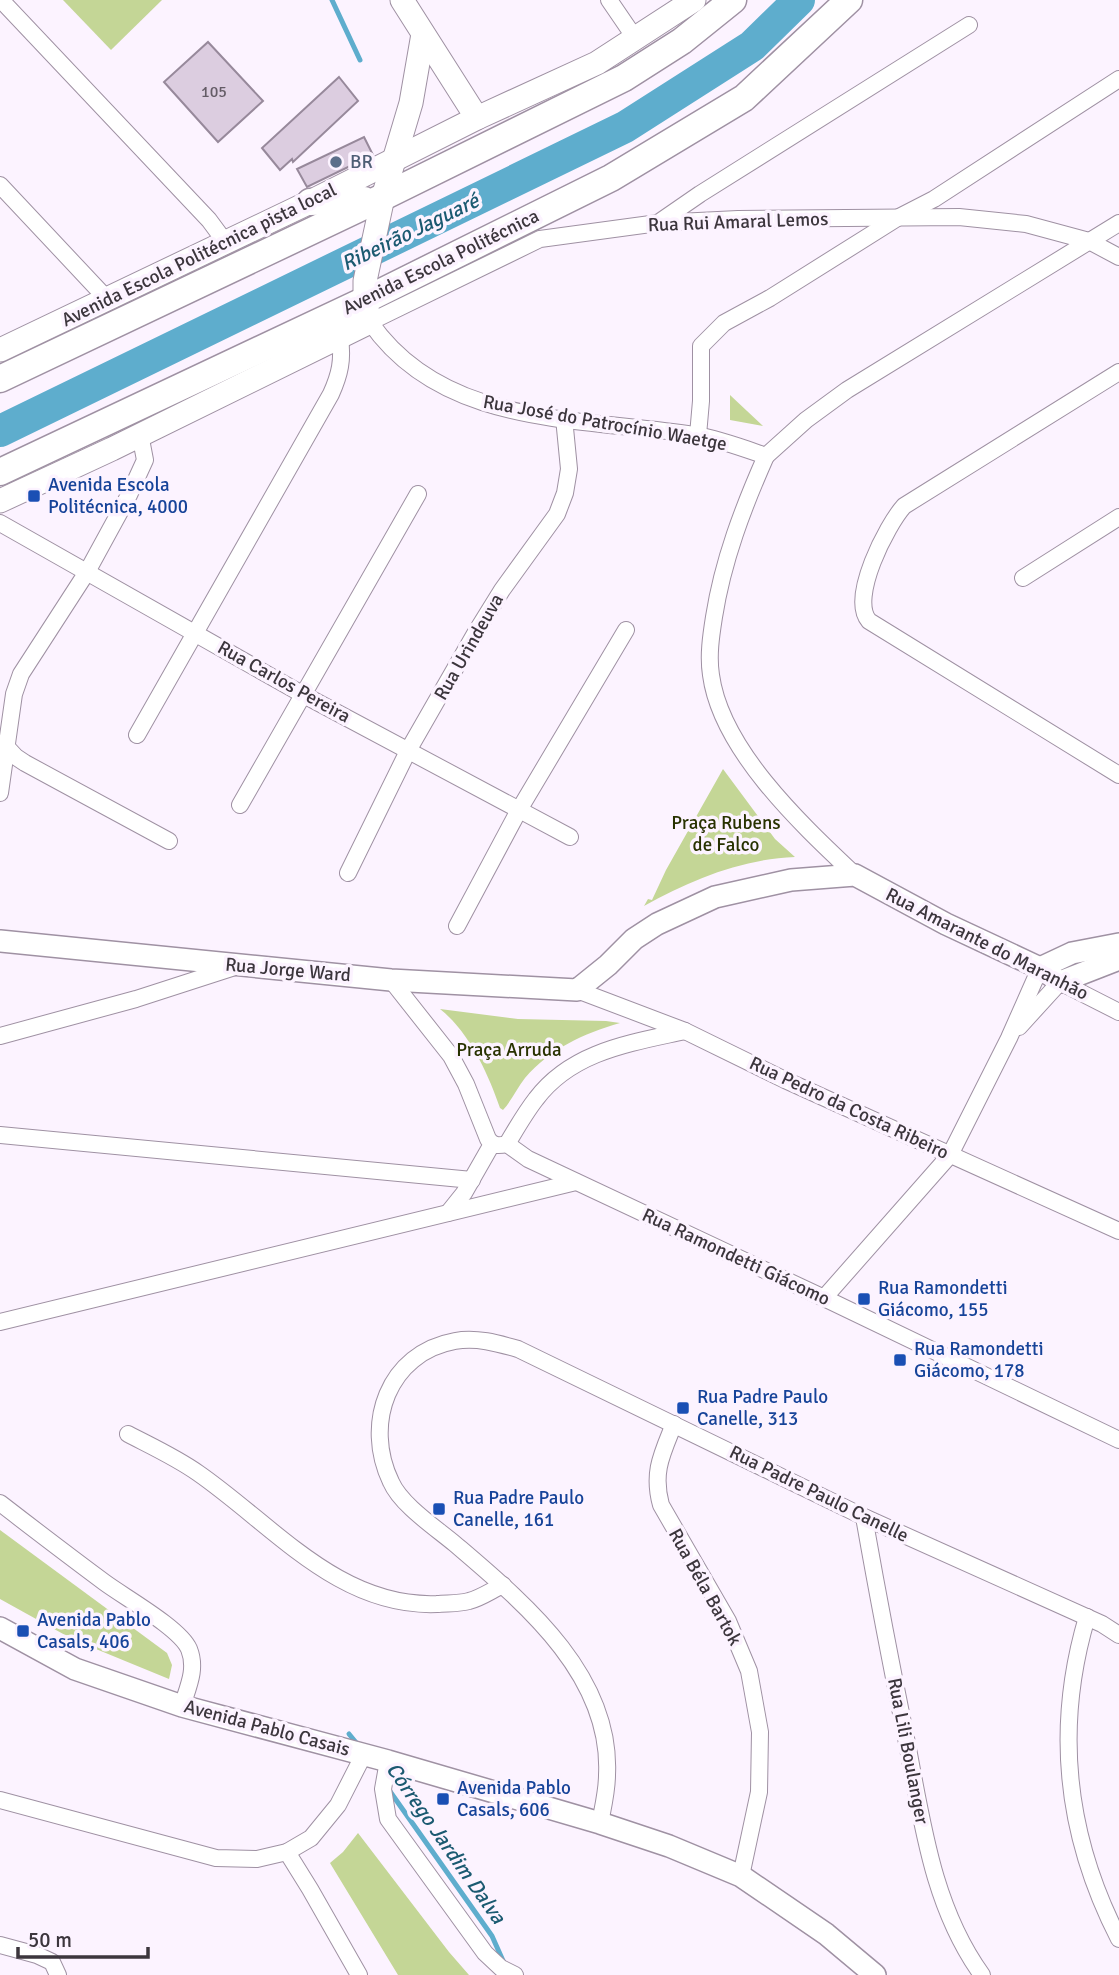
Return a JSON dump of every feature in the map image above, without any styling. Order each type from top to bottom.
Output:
[{"type":"highway","points":[[0,379],[383,197],[624,78],[682,41],[733,0]]},
{"type":"highway","name":"Avenida Escola Politécnica","points":[[0,472],[367,301],[611,178],[744,98],[849,0]]},
{"type":"highway","points":[[310,202],[383,197]]},
{"type":"main road","points":[[402,0],[477,118]]},
{"type":"main road","name":"Avenida Escola Politécnica pista local","points":[[0,350],[226,243],[477,118],[597,63],[694,0]]},
{"type":"main road","points":[[367,301],[383,197],[411,103],[423,34]]},
{"type":"main road","name":"Avenida Escola Politécnica","points":[[0,501],[340,338],[367,301]]},
{"type":"street","points":[[1,0],[209,220],[226,243]]},
{"type":"street","points":[[609,0],[635,38]]},
{"type":"street","points":[[658,223],[969,25]]},
{"type":"street","points":[[698,435],[701,401],[700,354],[704,341],[724,323],[934,199],[1119,79]]},
{"type":"street","points":[[0,185],[107,299]]},
{"type":"street","name":"Rua Rui Amaral Lemos","points":[[367,301],[540,239],[658,223],[738,219],[959,217],[1026,224],[1089,241],[1119,257]]},
{"type":"street","points":[[855,875],[796,820],[735,739],[719,707],[711,676],[710,644],[719,583],[739,517],[766,456],[806,420],[847,390],[1119,223]]},
{"type":"street","name":"Rua José do Patrocínio Waetge","points":[[367,301],[390,349],[441,386],[470,400],[503,410],[698,435],[766,456]]},
{"type":"street","points":[[137,736],[331,394],[340,374],[340,338]]},
{"type":"street","points":[[1119,372],[904,506],[895,517],[873,561],[862,597],[862,611],[869,621],[1119,775]]},
{"type":"street","name":"Rua Urindeuva","points":[[348,873],[409,749],[495,600],[557,514],[565,493],[569,469],[564,418]]},
{"type":"street","points":[[0,793],[3,743],[21,674],[87,572],[129,495],[145,460],[140,434]]},
{"type":"street","points":[[240,805],[418,494]]},
{"type":"street","points":[[1023,579],[1119,517]]},
{"type":"street","name":"Rua Carlos Pereira","points":[[0,523],[302,694],[570,837]]},
{"type":"street","points":[[457,926],[519,810],[626,630]]},
{"type":"street","points":[[3,743],[25,763],[169,842]]},
{"type":"street","points":[[577,990],[634,939],[657,924],[715,897],[791,880],[855,875]]},
{"type":"street","name":"Rua Amarante do Maranhão","points":[[855,875],[946,925],[1040,968],[1060,982],[1119,1012]]},
{"type":"street","name":"Rua Jorge Ward","points":[[0,941],[391,980],[577,990]]},
{"type":"street","points":[[824,1298],[950,1155],[1009,1038],[1040,968],[1072,953],[1119,944]]},
{"type":"street","points":[[1009,1038],[1060,982],[1119,960]]},
{"type":"street","points":[[0,1036],[136,999],[241,965]]},
{"type":"street","points":[[391,980],[451,1056],[466,1084],[488,1139],[499,1144]]},
{"type":"street","name":"Rua Pedro da Costa Ribeiro","points":[[577,990],[685,1031],[785,1080],[1119,1231]]},
{"type":"street","points":[[448,1213],[536,1099],[571,1066],[604,1051],[685,1031]]},
{"type":"street","points":[[0,1135],[472,1180]]},
{"type":"street","name":"Rua Ramondetti Giácomo","points":[[499,1144],[1119,1440]]},
{"type":"street","points":[[0,1322],[576,1182]]},
{"type":"street","name":"Rua Padre Paulo Canelle","points":[[600,1823],[608,1775],[604,1735],[592,1697],[569,1656],[503,1585],[409,1505],[391,1483],[382,1454],[378,1423],[384,1398],[398,1376],[413,1360],[434,1347],[457,1341],[488,1341],[518,1349],[864,1517],[1087,1617],[1119,1635]]},
{"type":"street","name":"Rua Béla Bartok","points":[[674,1424],[658,1464],[656,1487],[667,1517],[728,1621],[749,1671],[760,1732],[759,1792],[741,1876]]},
{"type":"street","points":[[128,1434],[198,1472],[303,1555],[343,1583],[369,1594],[420,1604],[448,1603],[469,1601],[503,1585]]},
{"type":"street","points":[[0,1503],[169,1627],[187,1645],[192,1658],[193,1674],[182,1706]]},
{"type":"street","name":"Rua Lili Boulanger","points":[[864,1517],[927,1847],[943,1902],[967,1953],[982,1975]]},
{"type":"street","points":[[1087,1617],[1078,1648],[1067,1734],[1070,1793],[1085,1859],[1119,1939]]},
{"type":"street","name":"Avenida Pablo Casais","points":[[0,1628],[75,1669],[182,1706],[364,1754],[669,1846],[741,1876],[827,1934],[875,1975]]},
{"type":"street","points":[[0,1800],[216,1858],[257,1859],[287,1852],[312,1838],[338,1805],[364,1754]]},
{"type":"street","points":[[388,1761],[383,1789],[388,1819],[485,1953],[501,1968],[515,1975]]},
{"type":"street","points":[[287,1852],[359,1975]]},
{"type":"street","points":[[0,1945],[52,1962],[58,1975]]},
{"type":"green space","points":[[63,0],[162,0],[111,50]]},
{"type":"green space","points":[[730,395],[763,426],[730,420]]},
{"type":"green space","name":"Praça Rubens de Falco","points":[[723,769],[775,839],[795,857],[755,862],[717,872],[644,906],[648,899],[652,900]]},
{"type":"green space","name":"Praça Arruda","points":[[440,1009],[518,1019],[620,1023],[581,1037],[546,1058],[525,1078],[503,1110],[469,1041]]},
{"type":"green space","points":[[0,1530],[167,1653],[172,1665],[169,1679],[74,1640],[0,1599]]},
{"type":"green space","points":[[358,1833],[469,1975],[398,1975],[330,1863]]},
{"type":"building","points":[[208,42],[263,101],[218,142],[164,82]]},
{"type":"building","points":[[339,77],[358,101],[293,162],[292,159],[280,170],[262,148]]},
{"type":"building","name":"BR","points":[[364,137],[373,155],[307,187],[297,169]]},
{"type":"waterway","points":[[332,0],[360,60]]},
{"type":"waterway","name":"Ribeirão Jaguaré","points":[[0,431],[625,127],[752,46],[799,0]]},
{"type":"waterway","name":"Córrego Jardim Dalva","points":[[349,1734],[358,1745]]},
{"type":"waterway","name":"Córrego Jardim Dalva","points":[[389,1790],[492,1936],[504,1963]]},
{"type":"place","name":"BR","points":[[336,162]]},
{"type":"place","name":"Avenida Escola Politécnica, 4000","points":[[34,496]]},
{"type":"place","name":"Rua Ramondetti Giácomo, 155","points":[[864,1299]]},
{"type":"place","name":"Rua Ramondetti Giácomo, 178","points":[[900,1360]]},
{"type":"place","name":"Rua Padre Paulo Canelle, 313","points":[[683,1408]]},
{"type":"place","name":"Rua Padre Paulo Canelle, 161","points":[[439,1509]]},
{"type":"place","name":"Avenida Pablo Casals, 406","points":[[23,1631]]},
{"type":"place","name":"Avenida Pablo Casals, 606","points":[[443,1799]]}]
